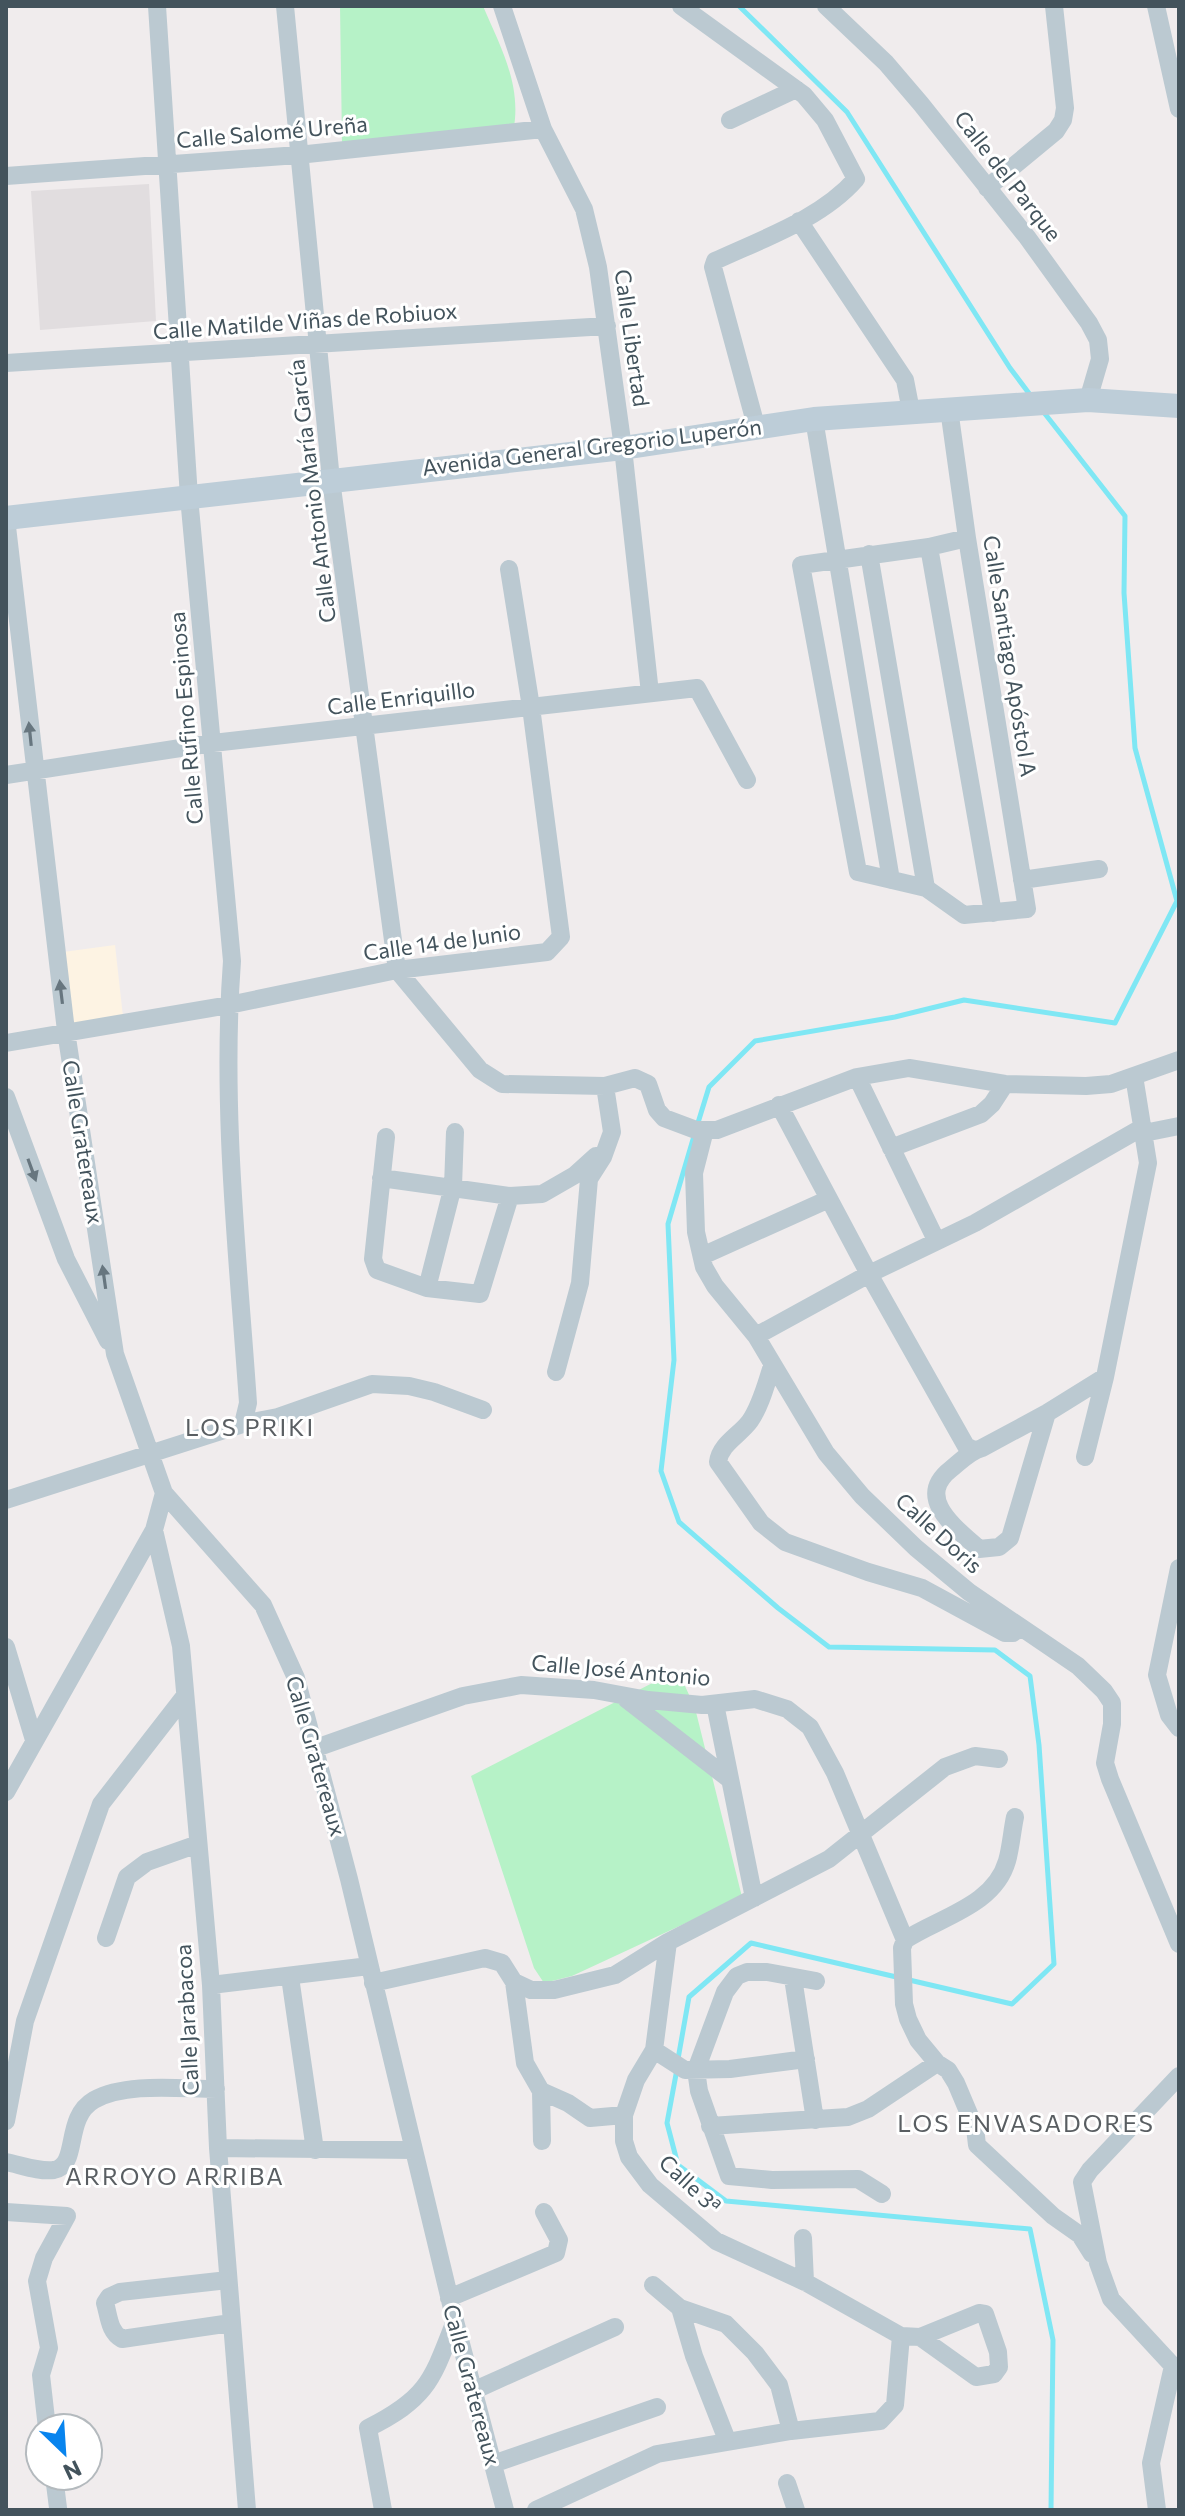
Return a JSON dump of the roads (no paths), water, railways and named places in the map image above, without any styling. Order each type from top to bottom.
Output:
[{"type":"main road","name":"Avenida General Gregorio Luperón","points":[[6,516],[623,448],[814,419],[1088,400],[1179,406]]},
{"type":"street","name":"Calle Rufino Espinosa","points":[[157,6],[189,497],[232,961],[229,1005],[231,1152],[248,1403],[243,1424]]},
{"type":"street","name":"Calle Antonio María García","points":[[285,6],[331,480],[397,970]]},
{"type":"street","name":"Calle Libertad","points":[[502,6],[543,129],[584,209],[598,267],[623,448],[650,693]]},
{"type":"street","points":[[681,6],[796,89],[825,120],[856,179],[845,192],[799,221],[715,261],[713,274],[756,426]]},
{"type":"street","name":"Calle del Parque","points":[[826,6],[886,63],[1045,261],[1089,323],[1098,340],[1100,359],[1088,400]]},
{"type":"street","points":[[987,188],[1056,131],[1063,120],[1065,108],[1054,6]]},
{"type":"street","points":[[1156,6],[1179,109]]},
{"type":"street","points":[[730,120],[796,89]]},
{"type":"street","name":"Calle Salomé Ureña","points":[[6,176],[298,155],[543,129]]},
{"type":"street","points":[[799,221],[905,380],[911,411]]},
{"type":"street","name":"Calle Matilde Viñas de Robiuox","points":[[6,363],[607,326]]},
{"type":"street","name":"Calle Santiago Apóstol A","points":[[949,409],[1027,909],[993,913]]},
{"type":"street","points":[[814,419],[891,880]]},
{"type":"street","name":"Calle Gratereaux","points":[[6,516],[66,1031],[115,1354],[164,1493],[263,1605],[296,1678],[316,1748],[449,2298],[505,2510]]},
{"type":"street","points":[[929,547],[993,913],[964,915],[926,888],[858,872],[801,565],[929,547],[967,538]]},
{"type":"street","points":[[869,554],[926,888]]},
{"type":"street","name":"Calle 14 de Junio","points":[[6,1043],[229,1005],[397,970],[547,952],[561,937],[531,707],[509,569]]},
{"type":"street","name":"Calle Enriquillo","points":[[6,775],[213,743],[697,688],[747,780]]},
{"type":"street","points":[[1022,880],[1099,869]]},
{"type":"street","points":[[397,970],[480,1070],[502,1084],[605,1086],[635,1078],[648,1084],[657,1110],[664,1118],[696,1130],[717,1130],[857,1077],[909,1068],[1005,1084],[1086,1086],[1111,1084],[1179,1060]]},
{"type":"street","points":[[1085,1457],[1105,1377],[1148,1163],[1134,1076]]},
{"type":"street","points":[[857,1077],[936,1240]]},
{"type":"street","points":[[891,1148],[981,1114],[1005,1084]]},
{"type":"street","points":[[556,1372],[580,1283],[589,1179],[612,1132],[605,1086]]},
{"type":"street","points":[[6,1097],[66,1259],[115,1354]]},
{"type":"street","points":[[779,1105],[966,1446],[974,1450]]},
{"type":"street","points":[[756,1336],[869,1274],[975,1223],[1143,1130],[1179,1126]]},
{"type":"street","name":"Calle Doris","points":[[705,1130],[694,1173],[696,1232],[704,1267],[715,1286],[756,1336],[826,1453],[862,1496],[916,1548],[969,1592],[1078,1666],[1104,1691],[1112,1703],[1112,1724],[1105,1763],[1179,1944]]},
{"type":"street","points":[[427,1288],[453,1186],[455,1132]]},
{"type":"street","points":[[386,1137],[373,1259],[377,1270],[427,1288],[480,1294],[510,1196]]},
{"type":"street","points":[[381,1178],[510,1196],[542,1194],[575,1175],[606,1148]]},
{"type":"street","points":[[702,1256],[829,1199]]},
{"type":"street","points":[[772,1366],[749,1422],[718,1457],[718,1462],[761,1523],[785,1542],[922,1588],[1005,1633],[1013,1633],[1020,1628]]},
{"type":"street","points":[[1047,1413],[1010,1538],[1006,1543],[979,1549],[941,1513],[936,1490],[945,1473],[974,1450],[1047,1413],[1105,1377]]},
{"type":"street","points":[[6,1500],[243,1424],[278,1417],[372,1384],[409,1386],[483,1410]]},
{"type":"street","points":[[6,1792],[154,1530],[164,1493]]},
{"type":"street","name":"Calle Jarabacoa","points":[[154,1530],[181,1646],[211,1985],[218,2148],[247,2510]]},
{"type":"street","points":[[1179,1568],[1157,1675],[1169,1715],[1179,1728]]},
{"type":"street","points":[[6,1647],[34,1740]]},
{"type":"street","name":"Calle José Antonio","points":[[316,1748],[463,1696],[521,1685],[594,1690],[662,1702],[715,1704],[755,1699],[787,1709],[810,1727],[835,1773],[861,1833]]},
{"type":"street","points":[[620,1695],[729,1779]]},
{"type":"street","points":[[6,2121],[25,2021],[101,1804],[184,1697]]},
{"type":"street","points":[[715,1704],[754,1898]]},
{"type":"street","points":[[514,1982],[531,1990],[554,1990],[615,1975],[668,1942],[829,1859],[945,1767],[975,1756],[999,1759]]},
{"type":"street","points":[[1015,1817],[1006,1864],[993,1886],[976,1902],[905,1940],[902,1948],[908,2019],[918,2040],[937,2063],[948,2070],[956,2083],[975,2128],[980,2149],[1053,2216],[1080,2235],[1098,2263],[1117,2306],[1173,2366],[1151,2463],[1157,2510]]},
{"type":"street","points":[[861,1833],[905,1940]]},
{"type":"street","points":[[106,1938],[127,1877],[147,1862],[198,1844]]},
{"type":"street","name":"Calle 3ª","points":[[668,1942],[654,2050],[636,2080],[624,2115],[624,2141],[629,2157],[650,2185],[716,2241],[805,2282],[901,2336],[920,2337]]},
{"type":"street","points":[[211,1985],[290,1977],[371,1975],[485,1958],[502,1963],[514,1982],[525,2063],[541,2091],[542,2141]]},
{"type":"street","points":[[816,1981],[767,1972],[747,1972],[737,1976],[725,1992],[696,2070],[699,2091],[729,2176],[772,2180],[858,2179],[882,2194]]},
{"type":"street","points":[[290,1977],[315,2150]]},
{"type":"street","points":[[793,1978],[815,2120]]},
{"type":"street","points":[[654,2050],[685,2070],[730,2069],[806,2059]]},
{"type":"street","points":[[710,2126],[815,2120],[858,2114],[937,2063]]},
{"type":"street","points":[[1098,2263],[1082,2182],[1179,2076]]},
{"type":"street","points":[[6,2162],[42,2170],[58,2169],[68,2161],[77,2118],[82,2109],[112,2092],[216,2089]]},
{"type":"street","points":[[541,2091],[568,2103],[590,2118],[624,2115]]},
{"type":"street","points":[[218,2148],[414,2150]]},
{"type":"street","points":[[6,2212],[67,2216],[44,2258],[37,2281],[49,2348],[41,2375],[45,2412]]},
{"type":"street","points":[[449,2298],[556,2253],[559,2240],[544,2212]]},
{"type":"street","points":[[803,2238],[805,2282]]},
{"type":"street","points":[[228,2280],[120,2292],[109,2297],[105,2303],[112,2328],[116,2336],[122,2339],[231,2323]]},
{"type":"street","points":[[653,2285],[680,2308],[726,2324],[755,2353],[779,2385],[791,2431]]},
{"type":"street","points":[[680,2308],[694,2356],[727,2440]]},
{"type":"street","points":[[383,2510],[368,2428],[399,2412],[428,2385],[455,2321]]},
{"type":"street","points":[[475,2390],[615,2327]]},
{"type":"street","points":[[536,2510],[657,2454],[727,2440],[880,2421],[895,2405],[901,2336]]},
{"type":"street","points":[[493,2464],[657,2407]]},
{"type":"street","points":[[787,2483],[796,2510]]},
{"type":"street","points":[[56,2492],[58,2508]]},
{"type":"waterway","points":[[739,6],[847,112],[1031,396]]},
{"type":"waterway","points":[[697,1126],[709,1087],[755,1041],[895,1017],[964,1000],[1115,1023],[1177,901],[1135,748],[1124,593],[1125,516],[1042,410]]},
{"type":"waterway","points":[[678,2059],[689,1997],[751,1943],[1012,2004],[1054,1964],[1039,1745],[1030,1676],[995,1650],[829,1647],[778,1608],[679,1522],[661,1471],[674,1360],[668,1224],[694,1136]]},
{"type":"waterway","points":[[677,2069],[667,2123],[678,2165],[726,2201],[1030,2229],[1053,2340],[1051,2510]]},
{"type":"district","name":"LOS PRIKI","points":[[250,1428]]},
{"type":"district","name":"LOS ENVASADORES","points":[[1026,2124]]},
{"type":"district","name":"ARROYO ARRIBA","points":[[175,2177]]}]
